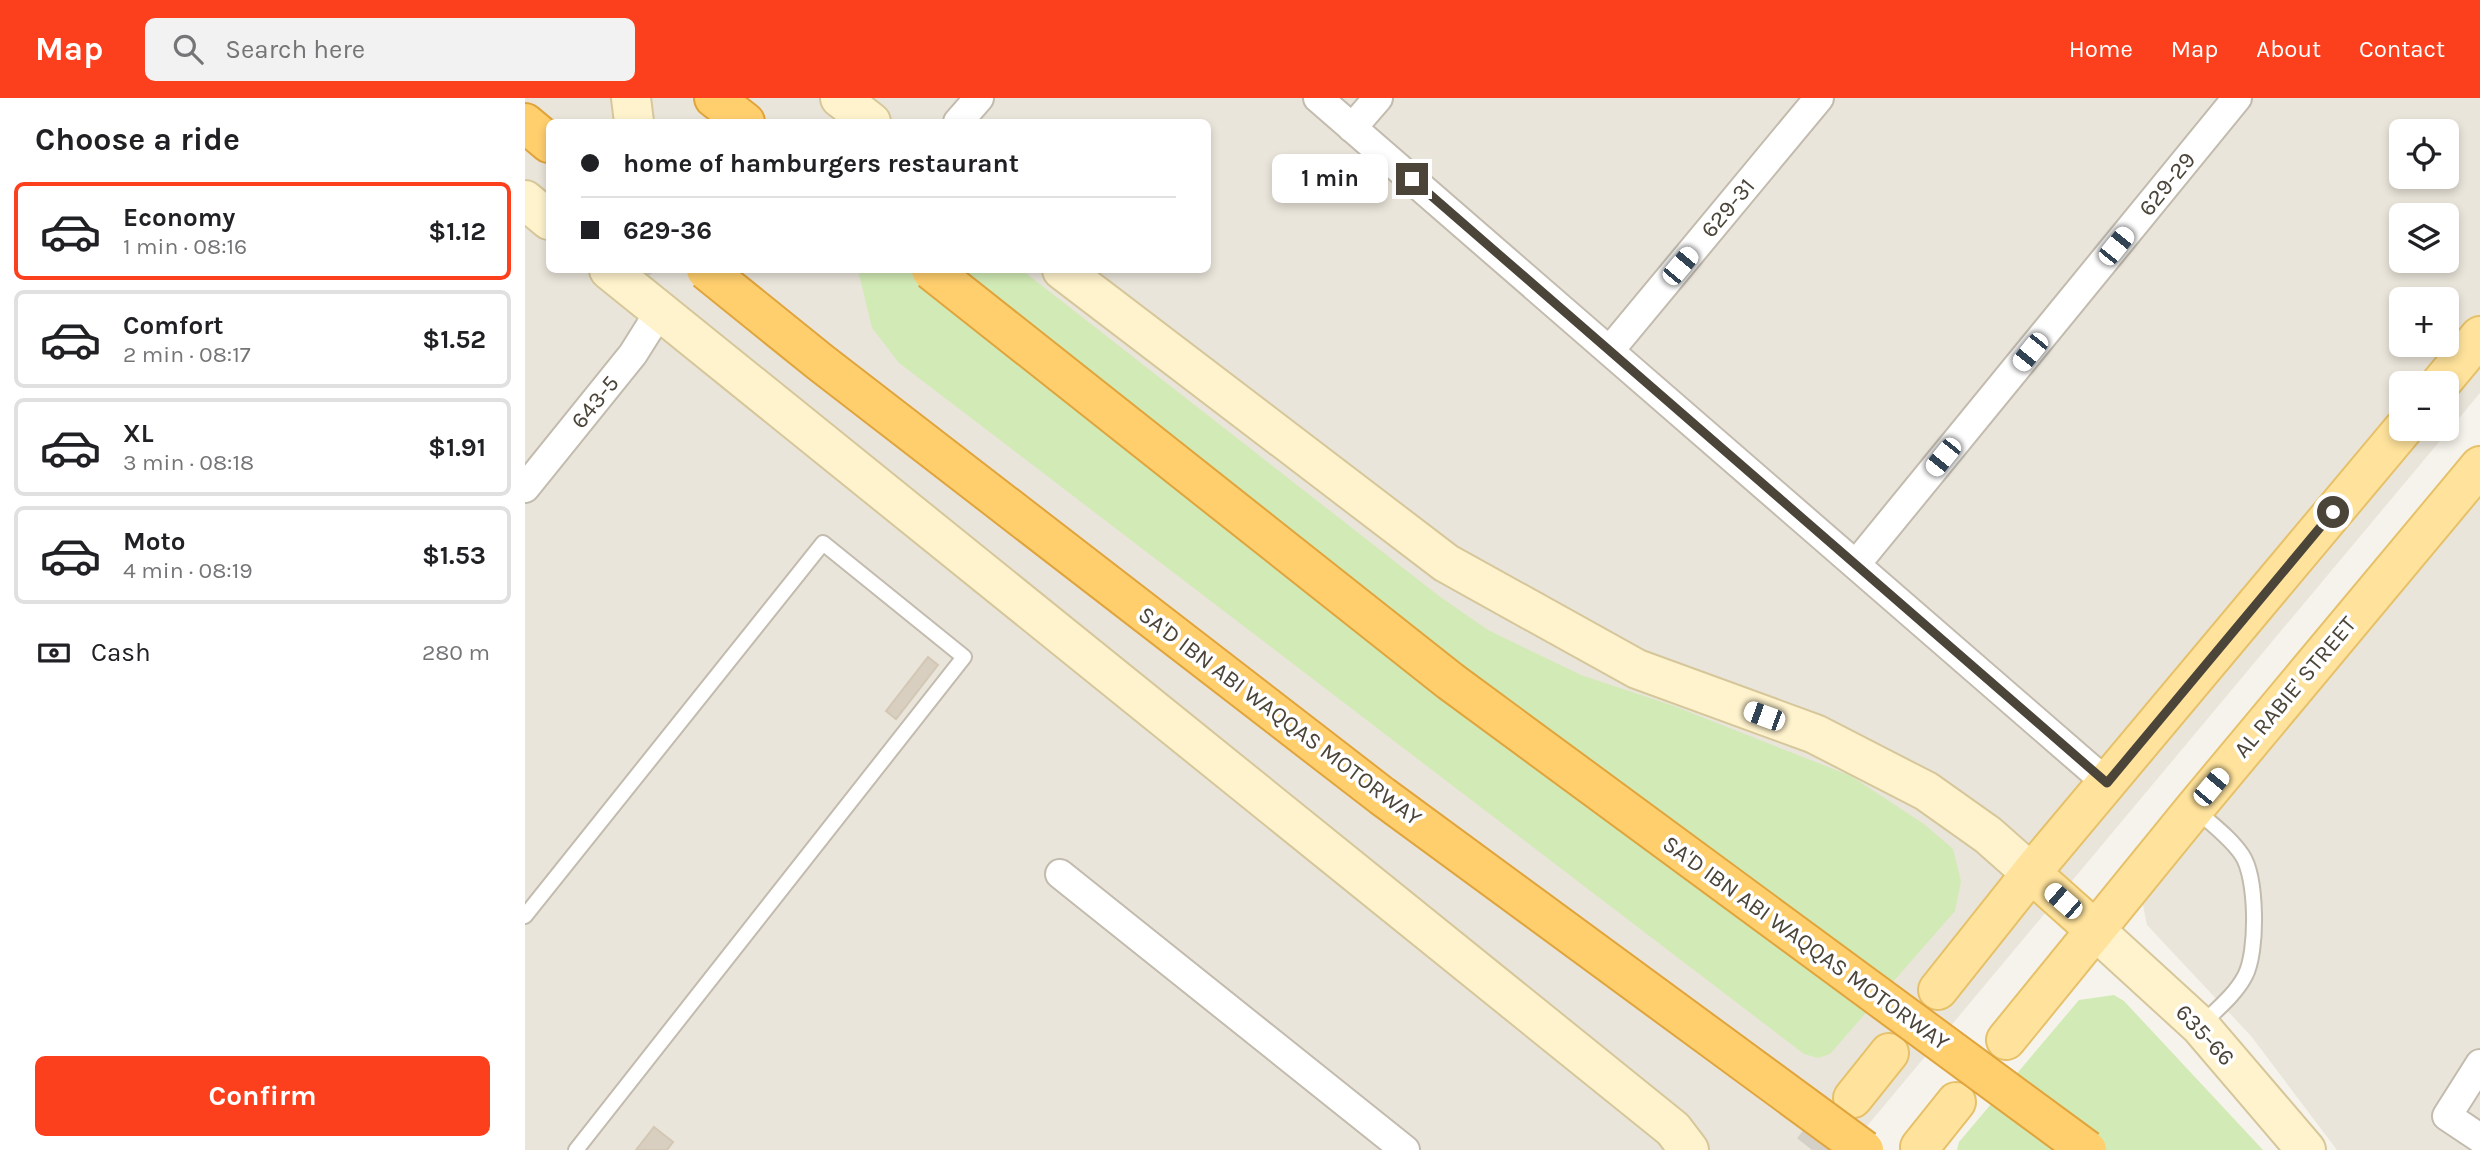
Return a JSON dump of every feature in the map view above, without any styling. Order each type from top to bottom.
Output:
[{"type":"highway","points":[[714,98],[741,119]]},
{"type":"highway","points":[[525,123],[546,140]]},
{"type":"highway","name":"SA'D IBN ABI WAQQAS MOTORWAY","points":[[710,273],[820,362],[1382,796],[1864,1150]]},
{"type":"highway","name":"SA'D IBN ABI WAQQAS MOTORWAY","points":[[935,273],[1450,681],[2087,1150]]},
{"type":"main road","points":[[2451,371],[2480,336]]},
{"type":"main road","points":[[1938,990],[2031,873],[2393,441]]},
{"type":"main road","name":"AL RABIE' STREET","points":[[2006,1040],[2194,808],[2480,466]]},
{"type":"main road","points":[[2031,873],[2095,930]]},
{"type":"main road","points":[[1853,1098],[1889,1053]]},
{"type":"main road","points":[[1920,1147],[1956,1102]]},
{"type":"street","points":[[631,98],[634,119]]},
{"type":"street","points":[[840,98],[867,119]]},
{"type":"street","points":[[961,119],[979,98]]},
{"type":"street","points":[[1318,98],[1857,563],[2107,783]]},
{"type":"street","points":[[1352,128],[1378,98]]},
{"type":"street","name":"629-31","points":[[1610,350],[1819,98]]},
{"type":"street","name":"629-29","points":[[1857,563],[2237,98]]},
{"type":"street","points":[[525,200],[546,218]]},
{"type":"street","points":[[613,273],[1673,1129],[1689,1150]]},
{"type":"street","points":[[655,273],[660,312]]},
{"type":"street","points":[[1066,273],[1446,563],[1637,669],[1815,734],[1926,791],[1988,835],[2031,873]]},
{"type":"street","name":"643-5","points":[[525,488],[633,355],[660,312]]},
{"type":"street","points":[[1060,874],[1405,1150]]},
{"type":"street","name":"635-66","points":[[2095,930],[2200,1026],[2306,1150]]},
{"type":"street","points":[[2480,1064],[2447,1116],[2480,1138]]},
{"type":"lane","points":[[525,916],[823,543],[964,657],[576,1150]]},
{"type":"lane","points":[[2194,808],[2233,844],[2249,869],[2252,884],[2251,963],[2236,989],[2200,1026]]},
{"type":"shaded area","points":[[525,98],[2480,98],[2480,393],[2459,418],[2459,371],[2389,371],[2389,441],[2440,441],[1847,1150],[525,1150]]},
{"type":"shaded area","points":[[2480,468],[2480,1150],[2337,1150],[2251,1036],[2147,925],[2139,885]]},
{"type":"green space","points":[[859,273],[1026,273],[1439,596],[1488,630],[1581,675],[1674,706],[1851,776],[1924,824],[1953,849],[1961,881],[1955,911],[1830,1054],[1818,1058],[1804,1054],[899,363],[872,328]]},
{"type":"green space","points":[[2114,995],[2124,1001],[2263,1150],[1957,1150],[1959,1142],[2079,1000]]},
{"type":"building","points":[[928,657],[938,665],[896,719],[886,711]]},
{"type":"building","points":[[654,1127],[673,1142],[667,1150],[636,1150]]},
{"type":"tunnel","points":[[1812,1150],[1852,1099]]},
{"type":"route","points":[[1412,179],[2107,783],[2333,512]]}]
